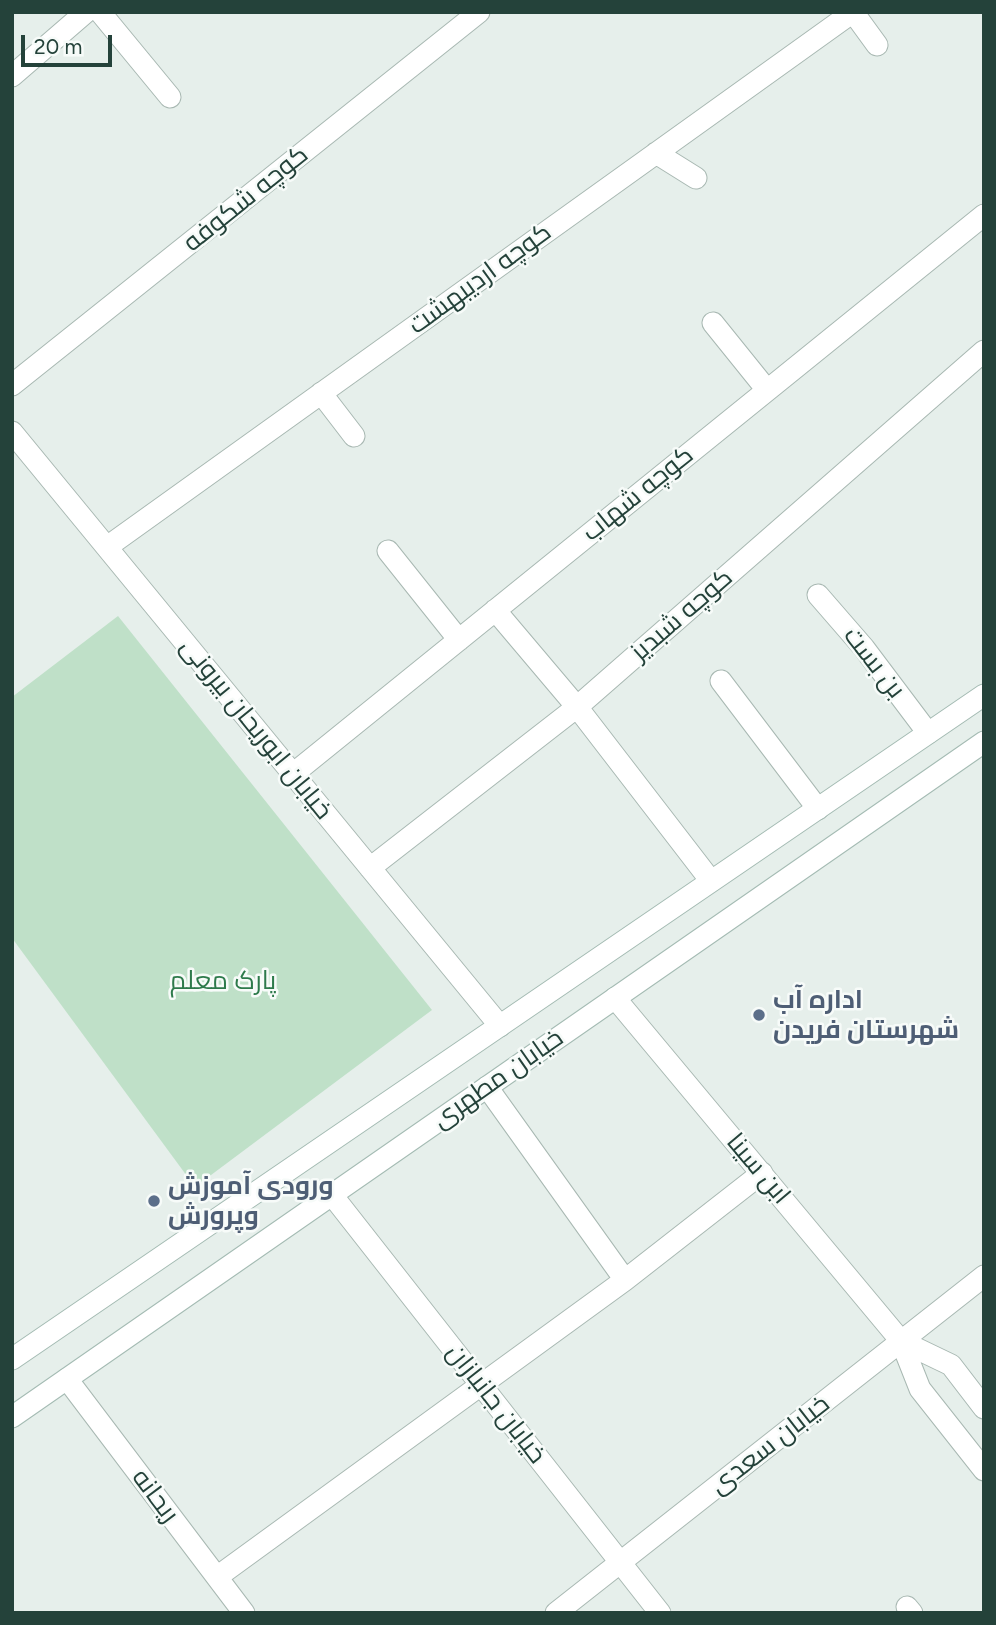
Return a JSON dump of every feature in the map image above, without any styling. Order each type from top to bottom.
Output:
[{"type":"street","points":[[12,76],[86,12]]},
{"type":"street","points":[[100,12],[170,97]]},
{"type":"street","name":"کوچه شکوفه","points":[[12,386],[479,12]]},
{"type":"street","points":[[853,12],[877,45]]},
{"type":"street","name":"کوچه اردیبهشت","points":[[107,547],[853,12]]},
{"type":"street","points":[[656,153],[696,178]]},
{"type":"street","name":"کوچه شهاب","points":[[293,774],[984,215]]},
{"type":"street","points":[[713,323],[767,390]]},
{"type":"street","name":"کوچه شبدیز","points":[[370,868],[577,707],[984,351]]},
{"type":"street","points":[[321,393],[354,436]]},
{"type":"street","name":"خیابان ابوریحان بیرونی","points":[[12,432],[500,1026]]},
{"type":"street","points":[[388,551],[459,640]]},
{"type":"street","name":"بن بست","points":[[818,595],[864,649],[928,733]]},
{"type":"street","points":[[495,610],[577,707],[711,881]]},
{"type":"street","points":[[721,681],[818,809]]},
{"type":"street","name":"خیابان مطهری","points":[[12,1359],[984,695]]},
{"type":"street","name":"خیابان مطهری","points":[[12,1417],[984,742]]},
{"type":"street","name":"ابن سینا","points":[[615,998],[901,1341],[920,1389],[984,1471]]},
{"type":"street","points":[[487,1087],[625,1280]]},
{"type":"street","points":[[217,1577],[625,1280],[762,1173]]},
{"type":"street","name":"خیابان جانبازان","points":[[332,1195],[660,1613]]},
{"type":"street","name":"خیابان سعدی","points":[[556,1613],[984,1276]]},
{"type":"street","name":"ابن سینا","points":[[901,1341],[951,1365],[984,1408]]},
{"type":"street","name":"ریحانه","points":[[67,1379],[244,1613]]},
{"type":"green space","name":"پارک معلم","points":[[118,616],[432,1010],[195,1187],[12,938],[12,697]]},
{"type":"place","name":"اداره آب شهرستان فریدن","points":[[759,1015]]},
{"type":"place","name":"ورودی آموزش وپرورش","points":[[154,1201]]}]
